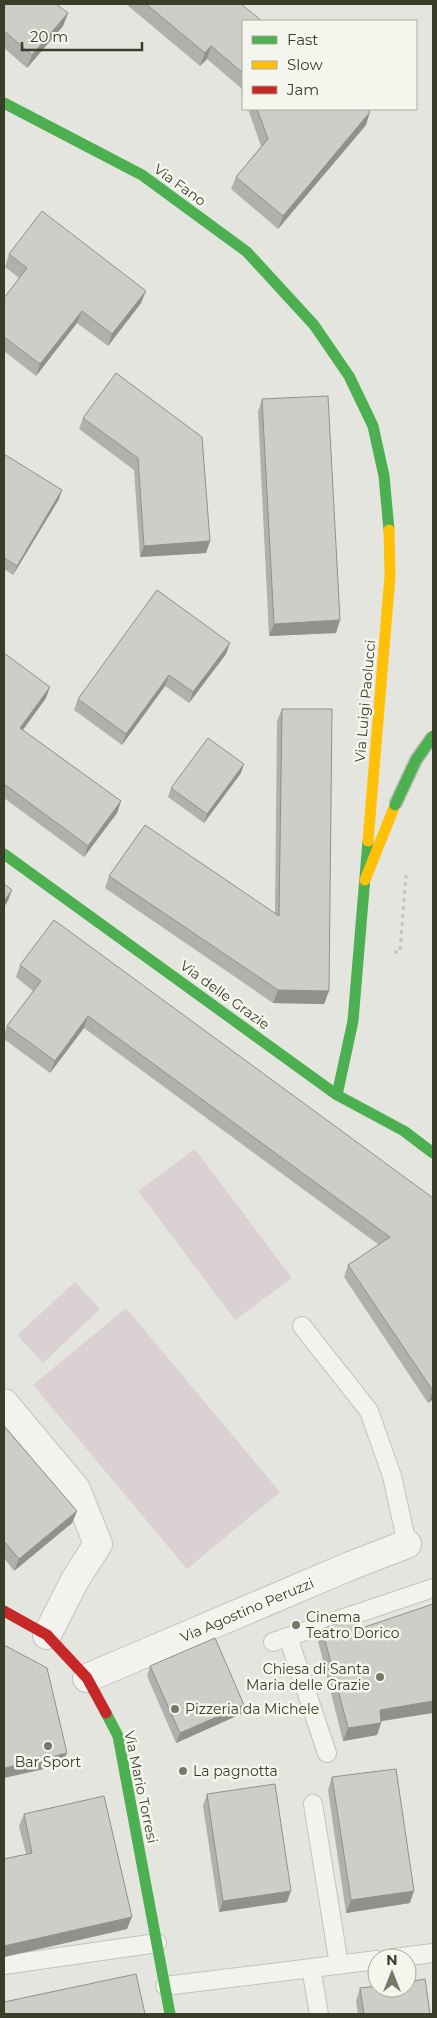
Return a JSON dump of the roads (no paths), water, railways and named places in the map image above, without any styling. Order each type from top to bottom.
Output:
[{"type":"main road","name":"Via Fano","points":[[4,103],[142,175],[247,252],[314,326]]},
{"type":"main road","name":"Via Luigi Paolucci","points":[[314,326],[349,376],[373,426],[384,476],[389,528],[390,576],[353,1021],[337,1095]]},
{"type":"main road","points":[[365,880],[394,805],[408,775],[424,746],[433,736]]},
{"type":"main road","name":"Via delle Grazie","points":[[4,854],[337,1095],[404,1131],[433,1153]]},
{"type":"main road","name":"Via Mario Torresi","points":[[4,1611],[47,1635],[87,1678],[118,1736],[170,2014]]},
{"type":"street","points":[[4,1403],[76,1489],[98,1544],[75,1580],[47,1635]]},
{"type":"street","name":"Via Agostino Peruzzi","points":[[87,1678],[350,1566],[407,1544]]},
{"type":"lane","points":[[302,1326],[369,1411],[392,1476],[407,1544]]},
{"type":"lane","points":[[327,1753],[281,1639],[433,1588]]},
{"type":"lane","points":[[313,1804],[338,1965]]},
{"type":"lane","points":[[4,1965],[157,1943]]},
{"type":"lane","points":[[417,1956],[433,1954]]},
{"type":"lane","points":[[165,1986],[367,1961]]},
{"type":"lane","points":[[311,1968],[319,2014]]},
{"type":"place","name":"Cinema Teatro Dorico","points":[[296,1625]]},
{"type":"place","name":"Chiesa di Santa Maria delle Grazie","points":[[380,1677]]},
{"type":"place","name":"Pizzeria da Michele","points":[[175,1709]]},
{"type":"place","name":"Bar Sport","points":[[48,1746]]},
{"type":"place","name":"La pagnotta","points":[[183,1771]]}]
